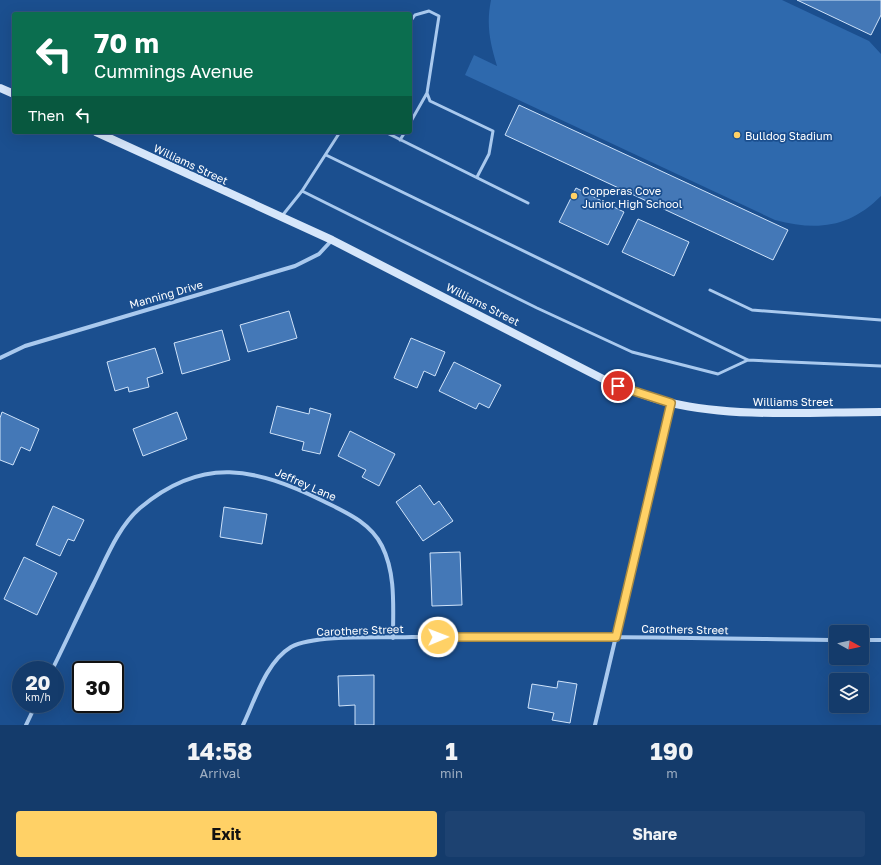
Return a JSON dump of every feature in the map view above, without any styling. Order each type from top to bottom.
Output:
[{"type":"street","points":[[0,88],[12,93]]},
{"type":"street","name":"Williams Street","points":[[100,134],[281,218],[332,240],[607,381],[640,394],[671,403],[712,409],[750,412],[881,412]]},
{"type":"street","name":"Manning Drive","points":[[0,358],[25,346],[295,266],[319,254],[332,240]]},
{"type":"street","points":[[595,725],[671,403]]},
{"type":"street","name":"Jeffrey Lane","points":[[56,661],[105,560],[122,530],[140,509],[168,488],[192,477],[215,472],[244,472],[266,477],[295,487],[348,513],[366,525],[381,544],[389,562],[393,586],[394,638]]},
{"type":"street","name":"Carothers Street","points":[[243,725],[266,675],[279,657],[290,648],[303,642],[328,639],[616,637],[829,640]]},
{"type":"street","points":[[869,640],[881,640]]},
{"type":"street","points":[[26,725],[32,713]]},
{"type":"lane","points":[[412,19],[415,15],[429,11],[440,16],[427,93],[412,119]]},
{"type":"lane","points":[[427,93],[430,101],[494,131],[489,154],[477,177]]},
{"type":"lane","points":[[281,218],[302,191],[339,134]]},
{"type":"lane","points":[[388,134],[528,203]]},
{"type":"lane","points":[[400,140],[404,134]]},
{"type":"lane","points":[[326,155],[748,360],[881,366]]},
{"type":"lane","points":[[302,191],[537,308],[632,352],[718,374],[748,360]]},
{"type":"lane","points":[[710,290],[752,310],[881,320]]},
{"type":"shaded area","name":"Bulldog Stadium","points":[[491,0],[782,0],[869,41],[881,54],[881,196],[857,215],[844,221],[832,224],[819,226],[775,220],[465,75],[474,55],[497,66],[492,49],[489,26]]},
{"type":"building","points":[[797,0],[881,0],[881,15],[871,35]]},
{"type":"building","points":[[519,105],[788,230],[773,260],[505,135]]},
{"type":"building","points":[[576,188],[624,212],[608,245],[559,222]]},
{"type":"building","points":[[638,219],[689,242],[674,276],[622,252]]},
{"type":"building","points":[[289,311],[297,338],[248,352],[240,325]]},
{"type":"building","points":[[222,330],[230,360],[182,374],[174,343]]},
{"type":"building","points":[[411,338],[445,352],[435,376],[424,371],[417,388],[394,378]]},
{"type":"building","points":[[155,348],[163,373],[147,378],[149,387],[129,392],[128,387],[115,391],[107,362]]},
{"type":"building","points":[[454,362],[501,385],[489,408],[479,403],[476,409],[439,391]]},
{"type":"building","points":[[277,406],[309,414],[310,408],[331,414],[320,454],[302,450],[304,442],[270,433]]},
{"type":"building","points":[[2,412],[39,429],[30,451],[21,447],[13,465],[0,460],[0,418]]},
{"type":"building","points":[[177,412],[187,439],[143,456],[133,429]]},
{"type":"building","points":[[350,431],[395,454],[379,486],[362,477],[366,470],[338,456]]},
{"type":"building","points":[[420,485],[434,505],[439,501],[453,521],[423,541],[396,502]]},
{"type":"building","points":[[53,506],[84,520],[74,541],[68,539],[60,556],[36,545]]},
{"type":"building","points":[[224,507],[267,514],[262,544],[220,537]]},
{"type":"building","points":[[460,552],[462,605],[432,606],[430,553]]},
{"type":"building","points":[[24,557],[57,573],[37,615],[4,599]]},
{"type":"building","points":[[374,675],[374,725],[355,725],[355,705],[339,706],[338,676]]},
{"type":"building","points":[[558,681],[577,684],[570,723],[552,720],[554,713],[528,708],[532,684],[557,688]]},
{"type":"place","name":"Bulldog Stadium","points":[[737,135]]},
{"type":"place","name":"Copperas Cove Junior High School","points":[[574,196]]},
{"type":"route","points":[[438,637],[616,637],[671,403],[618,386]]}]
